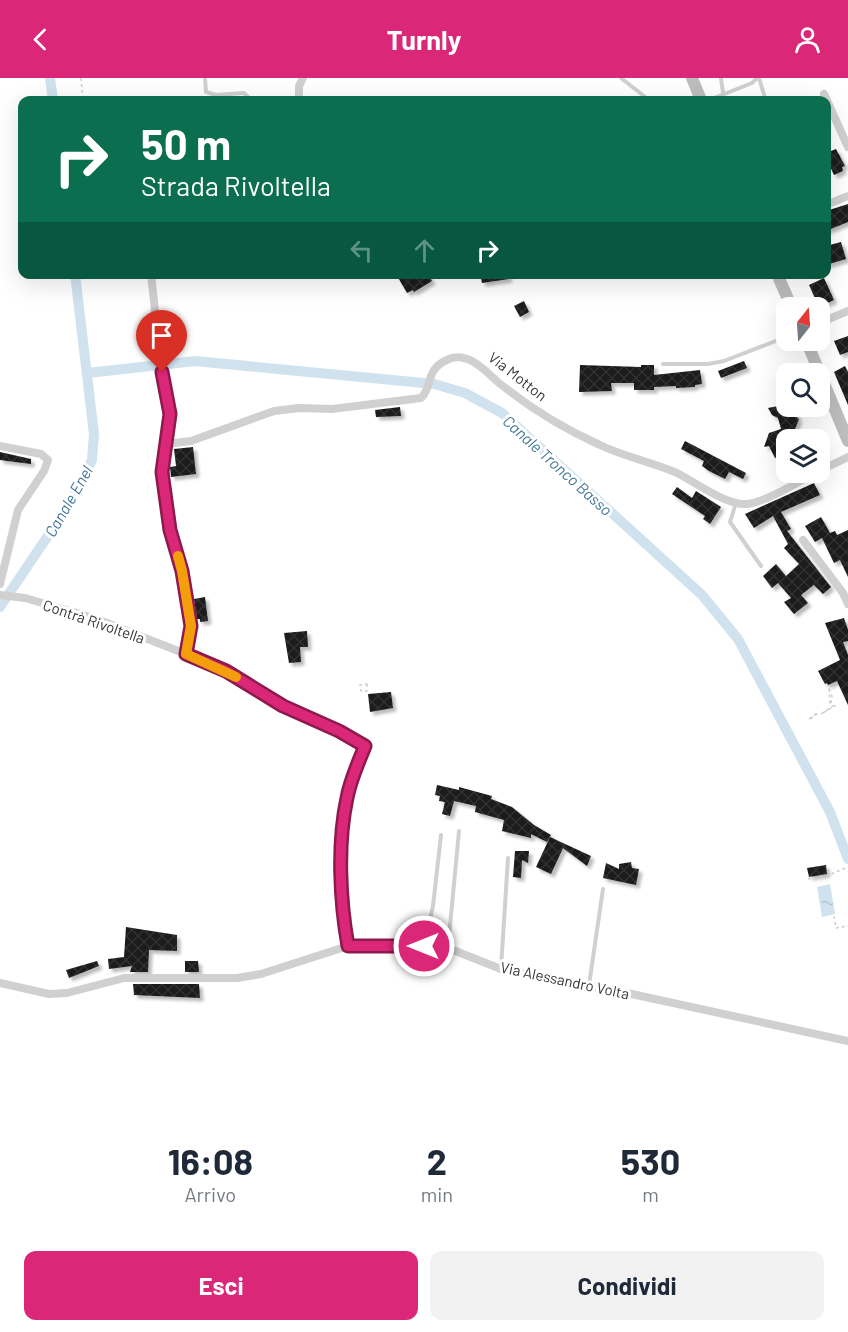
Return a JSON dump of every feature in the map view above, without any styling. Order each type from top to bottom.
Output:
[{"type":"main road","points":[[692,78],[699,96]]},
{"type":"main road","points":[[779,279],[787,297]]},
{"type":"main road","points":[[811,351],[848,441]]},
{"type":"street","points":[[299,96],[299,86],[303,78]]},
{"type":"street","points":[[831,108],[848,147]]},
{"type":"street","points":[[831,203],[848,195]]},
{"type":"street","points":[[151,279],[162,372],[170,414],[162,472],[170,530],[182,571],[191,626],[186,654]]},
{"type":"street","points":[[830,318],[848,310]]},
{"type":"street","name":"Via Motton","points":[[166,444],[191,441],[274,411],[299,408],[332,409],[415,399],[425,394],[430,374],[450,358],[464,358],[477,362],[525,404],[599,445],[674,472],[736,503]]},
{"type":"street","points":[[0,446],[40,453],[48,460],[44,471],[18,510],[0,584]]},
{"type":"street","points":[[830,466],[848,457]]},
{"type":"street","points":[[736,503],[750,504],[795,483]]},
{"type":"street","points":[[803,540],[846,592],[848,604]]},
{"type":"street","name":"Contrà Rivoltella","points":[[0,595],[25,598],[94,618],[186,654],[226,671],[283,706],[339,731],[365,746],[347,797],[341,834],[348,946]]},
{"type":"street","name":"Via Alessandro Volta","points":[[0,983],[58,994],[124,978],[237,978],[261,974],[348,946],[424,946],[448,948],[501,969],[848,1041]]},
{"type":"lane","points":[[206,78],[207,92],[216,95],[244,93],[247,96]]},
{"type":"lane","points":[[621,78],[644,96]]},
{"type":"lane","points":[[721,78],[722,95],[753,83],[758,78],[764,96]]},
{"type":"lane","points":[[663,364],[708,364],[724,361],[776,340]]},
{"type":"lane","points":[[736,503],[730,522],[761,566]]},
{"type":"lane","points":[[448,948],[459,831]]},
{"type":"lane","points":[[424,946],[433,906],[441,835]]},
{"type":"lane","points":[[501,969],[508,858]]},
{"type":"lane","points":[[589,986],[603,889]]},
{"type":"path","points":[[81,78],[83,96]]},
{"type":"path","points":[[830,688],[831,703],[835,706],[821,714],[833,706],[830,703],[830,688]]},
{"type":"path","points":[[808,879],[825,877],[847,868]]},
{"type":"path","points":[[834,916],[836,928],[848,926]]},
{"type":"water","points":[[830,884],[835,914],[822,917],[817,887]]},
{"type":"building","points":[[836,149],[845,166],[842,167],[843,171],[834,175],[831,169],[831,151]]},
{"type":"building","points":[[848,204],[848,222],[831,229],[831,209]]},
{"type":"building","points":[[841,242],[846,259],[831,264],[831,245]]},
{"type":"building","points":[[399,279],[431,279],[432,281],[414,292],[413,290],[407,293]]},
{"type":"building","points":[[481,279],[509,279],[482,283]]},
{"type":"building","points":[[824,279],[834,300],[830,302],[830,297],[814,297],[809,285]]},
{"type":"building","points":[[524,301],[529,312],[520,317],[514,306]]},
{"type":"building","points":[[848,336],[848,352],[840,355],[834,341]]},
{"type":"building","points":[[744,361],[747,368],[721,378],[718,371]]},
{"type":"building","points":[[580,365],[641,367],[641,365],[654,365],[654,375],[700,370],[702,384],[695,385],[695,387],[654,387],[654,390],[634,390],[634,383],[611,383],[612,391],[579,392]]},
{"type":"building","points":[[845,366],[848,372],[848,405],[834,372]]},
{"type":"building","points":[[776,406],[776,417],[772,415],[768,408]]},
{"type":"building","points":[[400,407],[401,416],[376,417],[375,410]]},
{"type":"building","points":[[776,417],[797,417],[799,419],[795,429],[781,429]]},
{"type":"building","points":[[776,431],[775,458],[769,446],[764,447],[769,433]]},
{"type":"building","points":[[685,441],[746,473],[743,479],[729,472],[725,479],[709,471],[702,466],[704,461],[681,449]]},
{"type":"building","points":[[193,447],[196,474],[171,477],[170,467],[176,466],[174,449]]},
{"type":"building","points":[[0,452],[31,459],[31,464],[0,460]]},
{"type":"building","points":[[814,483],[820,495],[781,512],[791,529],[787,531],[831,587],[823,594],[814,585],[801,595],[808,603],[794,614],[784,602],[791,598],[778,583],[772,588],[763,576],[776,564],[786,576],[799,564],[784,548],[788,544],[773,516],[754,528],[745,514]]},
{"type":"building","points":[[677,487],[692,498],[696,491],[721,507],[710,524],[703,519],[705,516],[672,494]]},
{"type":"building","points":[[821,517],[830,533],[835,531],[837,535],[848,530],[848,577],[840,560],[834,563],[822,538],[815,542],[805,526]]},
{"type":"building","points":[[205,597],[208,621],[200,622],[200,619],[197,619],[194,599]]},
{"type":"building","points":[[844,618],[848,630],[848,641],[843,642],[848,655],[848,705],[837,681],[825,684],[818,671],[840,660],[825,623]]},
{"type":"building","points":[[307,631],[308,647],[300,647],[301,662],[289,663],[284,633]]},
{"type":"building","points":[[391,692],[393,708],[370,712],[368,694]]},
{"type":"building","points":[[437,785],[459,790],[459,787],[492,796],[491,799],[512,807],[551,835],[547,842],[531,834],[531,838],[502,831],[504,820],[475,812],[476,806],[454,801],[450,816],[442,814],[445,802],[439,801],[440,796],[435,795]]},
{"type":"building","points":[[550,837],[591,856],[587,866],[563,848],[551,874],[536,867]]},
{"type":"building","points":[[515,851],[529,851],[528,863],[522,860],[521,878],[513,877]]},
{"type":"building","points":[[631,862],[632,868],[639,869],[636,885],[603,878],[606,863],[619,869],[619,864]]},
{"type":"building","points":[[826,865],[827,874],[809,877],[807,868]]},
{"type":"building","points":[[126,927],[177,935],[177,951],[149,950],[148,972],[130,972],[132,966],[109,969],[108,959],[124,957]]},
{"type":"building","points":[[97,961],[99,966],[69,978],[66,970]]},
{"type":"building","points":[[185,961],[198,961],[199,972],[185,972]]},
{"type":"building","points":[[133,984],[199,984],[200,998],[134,995]]},
{"type":"waterway","name":"Canale Enel","points":[[50,78],[52,96]]},
{"type":"waterway","name":"Canale Enel","points":[[0,607],[68,506],[92,460],[94,434],[76,279]]},
{"type":"waterway","name":"Canale Tronco Basso","points":[[88,373],[195,361],[434,384],[465,393],[502,413],[702,595],[738,639],[830,812],[848,859]]},
{"type":"slow traffic","points":[[178,556],[191,626],[186,654],[236,677]]},
{"type":"route","points":[[162,372],[170,414],[162,472],[170,530],[182,571],[191,626],[186,654],[226,671],[283,706],[339,731],[365,746],[347,797],[341,834],[348,946],[424,946]]}]
